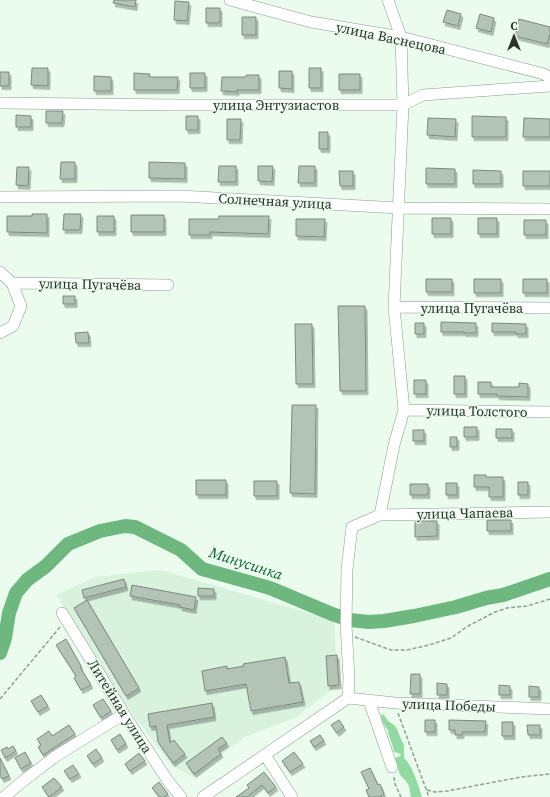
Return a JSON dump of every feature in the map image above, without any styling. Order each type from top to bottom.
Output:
[{"type":"street","name":"улица Васнецова","points":[[230,0],[311,22],[401,38],[544,74],[550,78]]},
{"type":"street","points":[[203,797],[348,698],[347,569],[352,527],[380,515],[394,445],[404,410],[394,307],[403,105],[401,38],[388,0]]},
{"type":"street","name":"улица Энтузиастов","points":[[0,103],[403,105],[423,95],[550,86]]},
{"type":"street","name":"Солнечная улица","points":[[0,197],[180,196],[399,208],[550,210]]},
{"type":"street","points":[[0,272],[12,284],[21,306],[13,326],[0,333]]},
{"type":"street","name":"улица Пугачёва","points":[[12,284],[168,285]]},
{"type":"street","name":"улица Пугачёва","points":[[394,307],[550,308]]},
{"type":"street","name":"улица Толстого","points":[[404,410],[550,412]]},
{"type":"street","name":"улица Чапаева","points":[[380,515],[550,512]]},
{"type":"street","name":"Литейная улица","points":[[64,616],[124,714],[168,781],[181,797]]},
{"type":"street","name":"улица Победы","points":[[348,698],[395,703],[550,709]]},
{"type":"street","points":[[370,701],[392,767]]},
{"type":"street","points":[[4,797],[56,756],[124,714]]},
{"type":"street","points":[[265,755],[292,797]]},
{"type":"path","points":[[347,629],[391,650],[408,650],[451,638],[468,626],[495,612],[507,608],[527,606],[550,599]]},
{"type":"path","points":[[0,699],[64,616]]},
{"type":"path","points":[[395,703],[427,790],[428,797]]},
{"type":"path","points":[[392,767],[401,797]]},
{"type":"path","points":[[427,790],[435,792],[447,791],[521,777],[550,774]]},
{"type":"shaded area","points":[[160,570],[334,620],[338,685],[295,718],[245,737],[193,777],[172,766],[124,703],[56,595],[95,577]]},
{"type":"green space","points":[[381,714],[384,715],[397,729],[404,746],[404,758],[413,771],[422,797],[411,797],[409,786],[400,775],[395,758],[401,754],[394,752]]},
{"type":"building","points":[[114,0],[136,0],[135,7],[113,3]]},
{"type":"building","points":[[175,1],[189,2],[187,21],[174,20]]},
{"type":"building","points":[[206,8],[220,8],[220,23],[206,23]]},
{"type":"building","points":[[447,10],[461,14],[458,26],[443,22]]},
{"type":"building","points":[[480,14],[494,18],[491,32],[476,28]]},
{"type":"building","points":[[242,17],[256,17],[256,35],[242,35]]},
{"type":"building","points":[[519,19],[550,27],[550,34],[547,44],[515,36]]},
{"type":"building","points":[[32,68],[48,68],[48,86],[31,85]]},
{"type":"building","points":[[309,68],[321,68],[321,88],[309,88]]},
{"type":"building","points":[[279,71],[292,71],[292,89],[279,88]]},
{"type":"building","points":[[0,72],[9,72],[9,86],[0,86]]},
{"type":"building","points":[[134,73],[150,74],[149,77],[178,77],[177,90],[134,90]]},
{"type":"building","points":[[190,73],[205,73],[205,88],[190,88]]},
{"type":"building","points":[[339,74],[360,74],[360,90],[339,90]]},
{"type":"building","points":[[246,75],[259,75],[259,90],[237,90],[237,92],[221,91],[222,77],[246,77]]},
{"type":"building","points":[[94,76],[111,77],[111,91],[94,91]]},
{"type":"building","points":[[46,111],[63,111],[62,123],[46,123]]},
{"type":"building","points":[[16,115],[31,116],[31,127],[16,127]]},
{"type":"building","points":[[186,116],[198,116],[198,130],[186,130]]},
{"type":"building","points":[[472,116],[506,117],[506,137],[472,137]]},
{"type":"building","points":[[428,118],[456,119],[455,137],[427,135]]},
{"type":"building","points":[[524,118],[550,119],[550,137],[523,137]]},
{"type":"building","points":[[227,119],[241,119],[240,140],[227,140]]},
{"type":"building","points":[[319,132],[328,132],[328,149],[319,149]]},
{"type":"building","points":[[61,162],[75,162],[75,179],[60,179]]},
{"type":"building","points":[[149,162],[185,163],[185,179],[149,178]]},
{"type":"building","points":[[219,166],[236,166],[236,182],[218,182]]},
{"type":"building","points":[[258,166],[273,166],[272,182],[258,181]]},
{"type":"building","points":[[299,166],[315,166],[315,183],[298,183]]},
{"type":"building","points":[[17,167],[29,167],[28,186],[16,185]]},
{"type":"building","points":[[426,168],[455,169],[455,184],[426,184]]},
{"type":"building","points":[[473,170],[501,171],[501,184],[473,184]]},
{"type":"building","points":[[339,171],[353,171],[353,186],[340,186]]},
{"type":"building","points":[[523,171],[550,171],[550,186],[523,186]]},
{"type":"building","points":[[32,214],[47,214],[47,233],[7,232],[7,216],[32,216]]},
{"type":"building","points":[[64,214],[81,214],[80,230],[63,230]]},
{"type":"building","points":[[131,215],[164,215],[164,232],[131,232]]},
{"type":"building","points":[[97,216],[114,216],[114,232],[97,232]]},
{"type":"building","points":[[219,216],[269,216],[268,234],[210,232],[210,235],[189,235],[189,219],[219,219]]},
{"type":"building","points":[[432,218],[451,218],[451,234],[432,234]]},
{"type":"building","points":[[478,218],[497,218],[497,234],[478,234]]},
{"type":"building","points":[[296,219],[325,219],[324,237],[296,236]]},
{"type":"building","points":[[524,220],[546,220],[546,235],[524,235]]},
{"type":"building","points":[[426,279],[452,279],[452,292],[426,292]]},
{"type":"building","points":[[474,279],[501,279],[501,293],[474,293]]},
{"type":"building","points":[[523,279],[547,279],[547,293],[523,293]]},
{"type":"building","points":[[63,296],[75,296],[75,304],[63,304]]},
{"type":"building","points":[[338,306],[365,306],[366,391],[340,391]]},
{"type":"building","points":[[441,322],[476,323],[476,333],[441,332]]},
{"type":"building","points":[[415,323],[424,323],[424,334],[415,334]]},
{"type":"building","points":[[492,323],[526,324],[526,334],[516,334],[516,332],[492,332]]},
{"type":"building","points":[[295,324],[312,324],[313,384],[296,384]]},
{"type":"building","points":[[88,332],[89,343],[76,343],[75,333]]},
{"type":"building","points":[[454,376],[465,376],[465,394],[454,394]]},
{"type":"building","points":[[414,380],[426,380],[426,394],[414,394]]},
{"type":"building","points":[[478,382],[491,382],[491,387],[519,387],[519,383],[528,384],[528,397],[478,394]]},
{"type":"building","points":[[292,405],[316,405],[315,494],[290,493]]},
{"type":"building","points":[[464,427],[477,427],[477,437],[464,437]]},
{"type":"building","points":[[496,429],[512,429],[512,438],[496,438]]},
{"type":"building","points":[[413,430],[424,430],[424,441],[413,441]]},
{"type":"building","points":[[450,437],[457,437],[457,447],[450,447]]},
{"type":"building","points":[[474,475],[503,477],[503,497],[489,497],[489,487],[474,487]]},
{"type":"building","points":[[196,480],[226,480],[226,495],[196,495]]},
{"type":"building","points":[[254,481],[277,481],[277,496],[254,496]]},
{"type":"building","points":[[518,482],[528,482],[528,495],[518,495]]},
{"type":"building","points":[[446,483],[457,483],[457,495],[446,495]]},
{"type":"building","points":[[410,484],[428,484],[428,495],[410,495]]},
{"type":"building","points":[[487,520],[511,520],[511,531],[487,531]]},
{"type":"building","points":[[415,521],[437,521],[437,536],[415,537]]},
{"type":"building","points":[[124,579],[126,587],[84,598],[82,590]]},
{"type":"building","points":[[132,585],[196,597],[194,610],[180,607],[180,605],[130,596]]},
{"type":"building","points":[[198,588],[214,589],[214,596],[198,596]]},
{"type":"building","points":[[87,600],[139,688],[126,696],[74,608]]},
{"type":"building","points":[[66,639],[91,685],[81,690],[74,678],[76,676],[56,645]]},
{"type":"building","points":[[337,655],[339,685],[328,686],[326,656]]},
{"type":"building","points":[[285,657],[289,683],[299,682],[303,702],[251,711],[246,684],[205,691],[202,671],[227,666],[227,669],[244,666],[243,664]]},
{"type":"building","points":[[411,674],[420,674],[420,694],[410,694]]},
{"type":"building","points":[[437,683],[447,684],[447,695],[437,695]]},
{"type":"building","points":[[499,685],[510,686],[510,695],[499,695]]},
{"type":"building","points":[[529,686],[539,687],[539,697],[529,697]]},
{"type":"building","points":[[41,695],[48,706],[38,712],[31,701]]},
{"type":"building","points":[[103,699],[111,711],[101,718],[93,705]]},
{"type":"building","points":[[212,703],[214,717],[167,725],[170,743],[174,740],[185,754],[173,763],[158,742],[156,726],[150,727],[148,714]]},
{"type":"building","points":[[339,720],[344,727],[337,733],[331,725]]},
{"type":"building","points":[[425,720],[435,720],[435,732],[425,732]]},
{"type":"building","points":[[449,720],[486,721],[485,732],[462,732],[462,735],[455,735],[455,730],[449,730]]},
{"type":"building","points":[[502,722],[513,722],[513,736],[502,736]]},
{"type":"building","points":[[69,725],[75,734],[43,755],[38,747],[41,745],[37,739],[49,731],[52,736]]},
{"type":"building","points":[[527,725],[540,725],[540,735],[528,735]]},
{"type":"building","points":[[120,734],[126,744],[117,750],[111,740]]},
{"type":"building","points":[[320,735],[324,741],[314,747],[310,741]]},
{"type":"building","points":[[222,737],[227,743],[218,749],[221,754],[194,774],[186,763]]},
{"type":"building","points":[[13,746],[16,751],[5,758],[1,750],[7,747],[8,749]]},
{"type":"building","points":[[96,749],[102,758],[93,764],[87,756]]},
{"type":"building","points":[[25,752],[31,763],[21,769],[15,758]]},
{"type":"building","points":[[294,752],[303,764],[290,772],[282,761]]},
{"type":"building","points":[[139,753],[145,761],[130,771],[125,764]]},
{"type":"building","points":[[0,758],[9,776],[2,779],[0,775]]},
{"type":"building","points":[[73,765],[79,774],[70,779],[64,771]]},
{"type":"building","points":[[370,768],[378,785],[380,784],[384,794],[379,797],[369,797],[366,790],[369,789],[361,772]]},
{"type":"building","points":[[264,772],[276,787],[268,793],[262,785],[247,797],[236,797],[249,788],[247,785]]},
{"type":"building","points":[[54,778],[62,787],[49,797],[42,787]]},
{"type":"building","points":[[159,782],[168,794],[164,797],[160,797],[152,788]]},
{"type":"waterway","name":"Минусинка","points":[[0,653],[5,638],[9,613],[16,593],[27,580],[46,566],[68,544],[100,531],[125,526],[135,527],[181,550],[202,569],[270,588],[350,620],[369,622],[414,616],[503,595],[550,579]]}]
